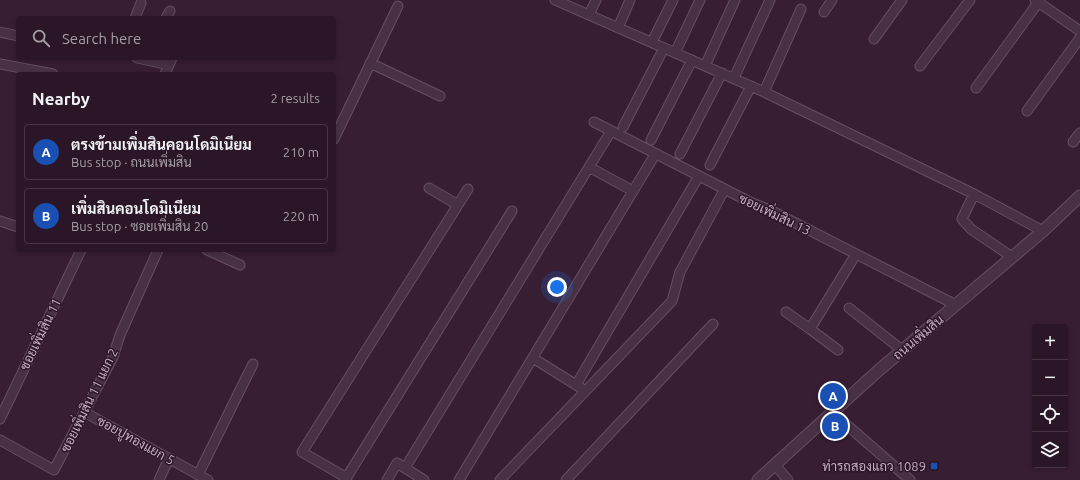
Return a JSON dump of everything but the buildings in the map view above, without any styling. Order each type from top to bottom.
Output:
[{"type":"street","points":[[589,15],[596,0]]},
{"type":"street","points":[[618,28],[630,0]]},
{"type":"street","points":[[652,42],[673,0]]},
{"type":"street","points":[[675,53],[700,0]]},
{"type":"street","points":[[705,66],[735,0]]},
{"type":"street","points":[[734,78],[770,0]]},
{"type":"street","points":[[824,12],[832,0]]},
{"type":"street","points":[[874,39],[902,0]]},
{"type":"street","points":[[920,66],[970,0]]},
{"type":"street","points":[[558,1],[764,92],[974,194],[1043,231]]},
{"type":"street","points":[[976,88],[1038,1],[1080,30]]},
{"type":"street","points":[[136,16],[141,3]]},
{"type":"street","points":[[336,135],[398,6]]},
{"type":"street","points":[[764,92],[801,9]]},
{"type":"street","points":[[0,32],[16,36]]},
{"type":"street","points":[[1027,110],[1080,38]]},
{"type":"street","points":[[623,127],[664,48]]},
{"type":"street","points":[[155,60],[170,62],[166,72]]},
{"type":"street","points":[[651,140],[692,60]]},
{"type":"street","points":[[370,63],[440,96]]},
{"type":"street","points":[[0,64],[42,72]]},
{"type":"street","points":[[680,154],[722,73]]},
{"type":"street","points":[[710,165],[751,86]]},
{"type":"street","name":"ซอยเพิ่มสิน 13","points":[[594,122],[748,201],[772,210],[956,305]]},
{"type":"street","points":[[1073,142],[1080,133]]},
{"type":"street","points":[[405,468],[608,136]]},
{"type":"street","points":[[459,480],[653,158]]},
{"type":"street","points":[[589,167],[633,191]]},
{"type":"street","points":[[576,385],[696,180]]},
{"type":"street","points":[[429,188],[458,205]]},
{"type":"street","points":[[468,189],[302,452],[346,479],[512,211]]},
{"type":"street","points":[[500,480],[672,301],[680,272],[722,194]]},
{"type":"street","points":[[974,194],[962,219],[971,229],[1012,257]]},
{"type":"street","name":"ถนนเพิ่มสิน","points":[[758,480],[902,350],[1043,231],[1080,196]]},
{"type":"street","points":[[1,224],[16,224]]},
{"type":"street","name":"ซอยเพิ่มสิน 11","points":[[0,419],[78,252]]},
{"type":"street","name":"ซอยเพิ่มสิน 11 แยก 2","points":[[0,440],[54,470],[113,357],[120,335],[157,252]]},
{"type":"street","points":[[211,252],[240,265]]},
{"type":"street","points":[[810,329],[856,254]]},
{"type":"street","points":[[849,308],[902,350]]},
{"type":"street","points":[[786,312],[838,350]]},
{"type":"street","points":[[566,480],[714,324]]},
{"type":"street","points":[[533,358],[586,391]]},
{"type":"street","points":[[198,475],[253,364]]},
{"type":"street","name":"ซอยปูทองแยก 5","points":[[84,412],[208,480]]},
{"type":"street","points":[[832,412],[910,480]]},
{"type":"street","points":[[159,480],[169,458]]},
{"type":"street","points":[[387,480],[397,463],[424,480]]},
{"type":"street","points":[[775,465],[788,480]]},
{"type":"place","name":"ตรงข้ามเพิ่มสินคอนโดมิเนียม","points":[[833,396]]},
{"type":"place","name":"เพิ่มสินคอนโดมิเนียม","points":[[835,426]]},
{"type":"place","name":"ท่ารถสองแถว 1089","points":[[934,466]]}]
